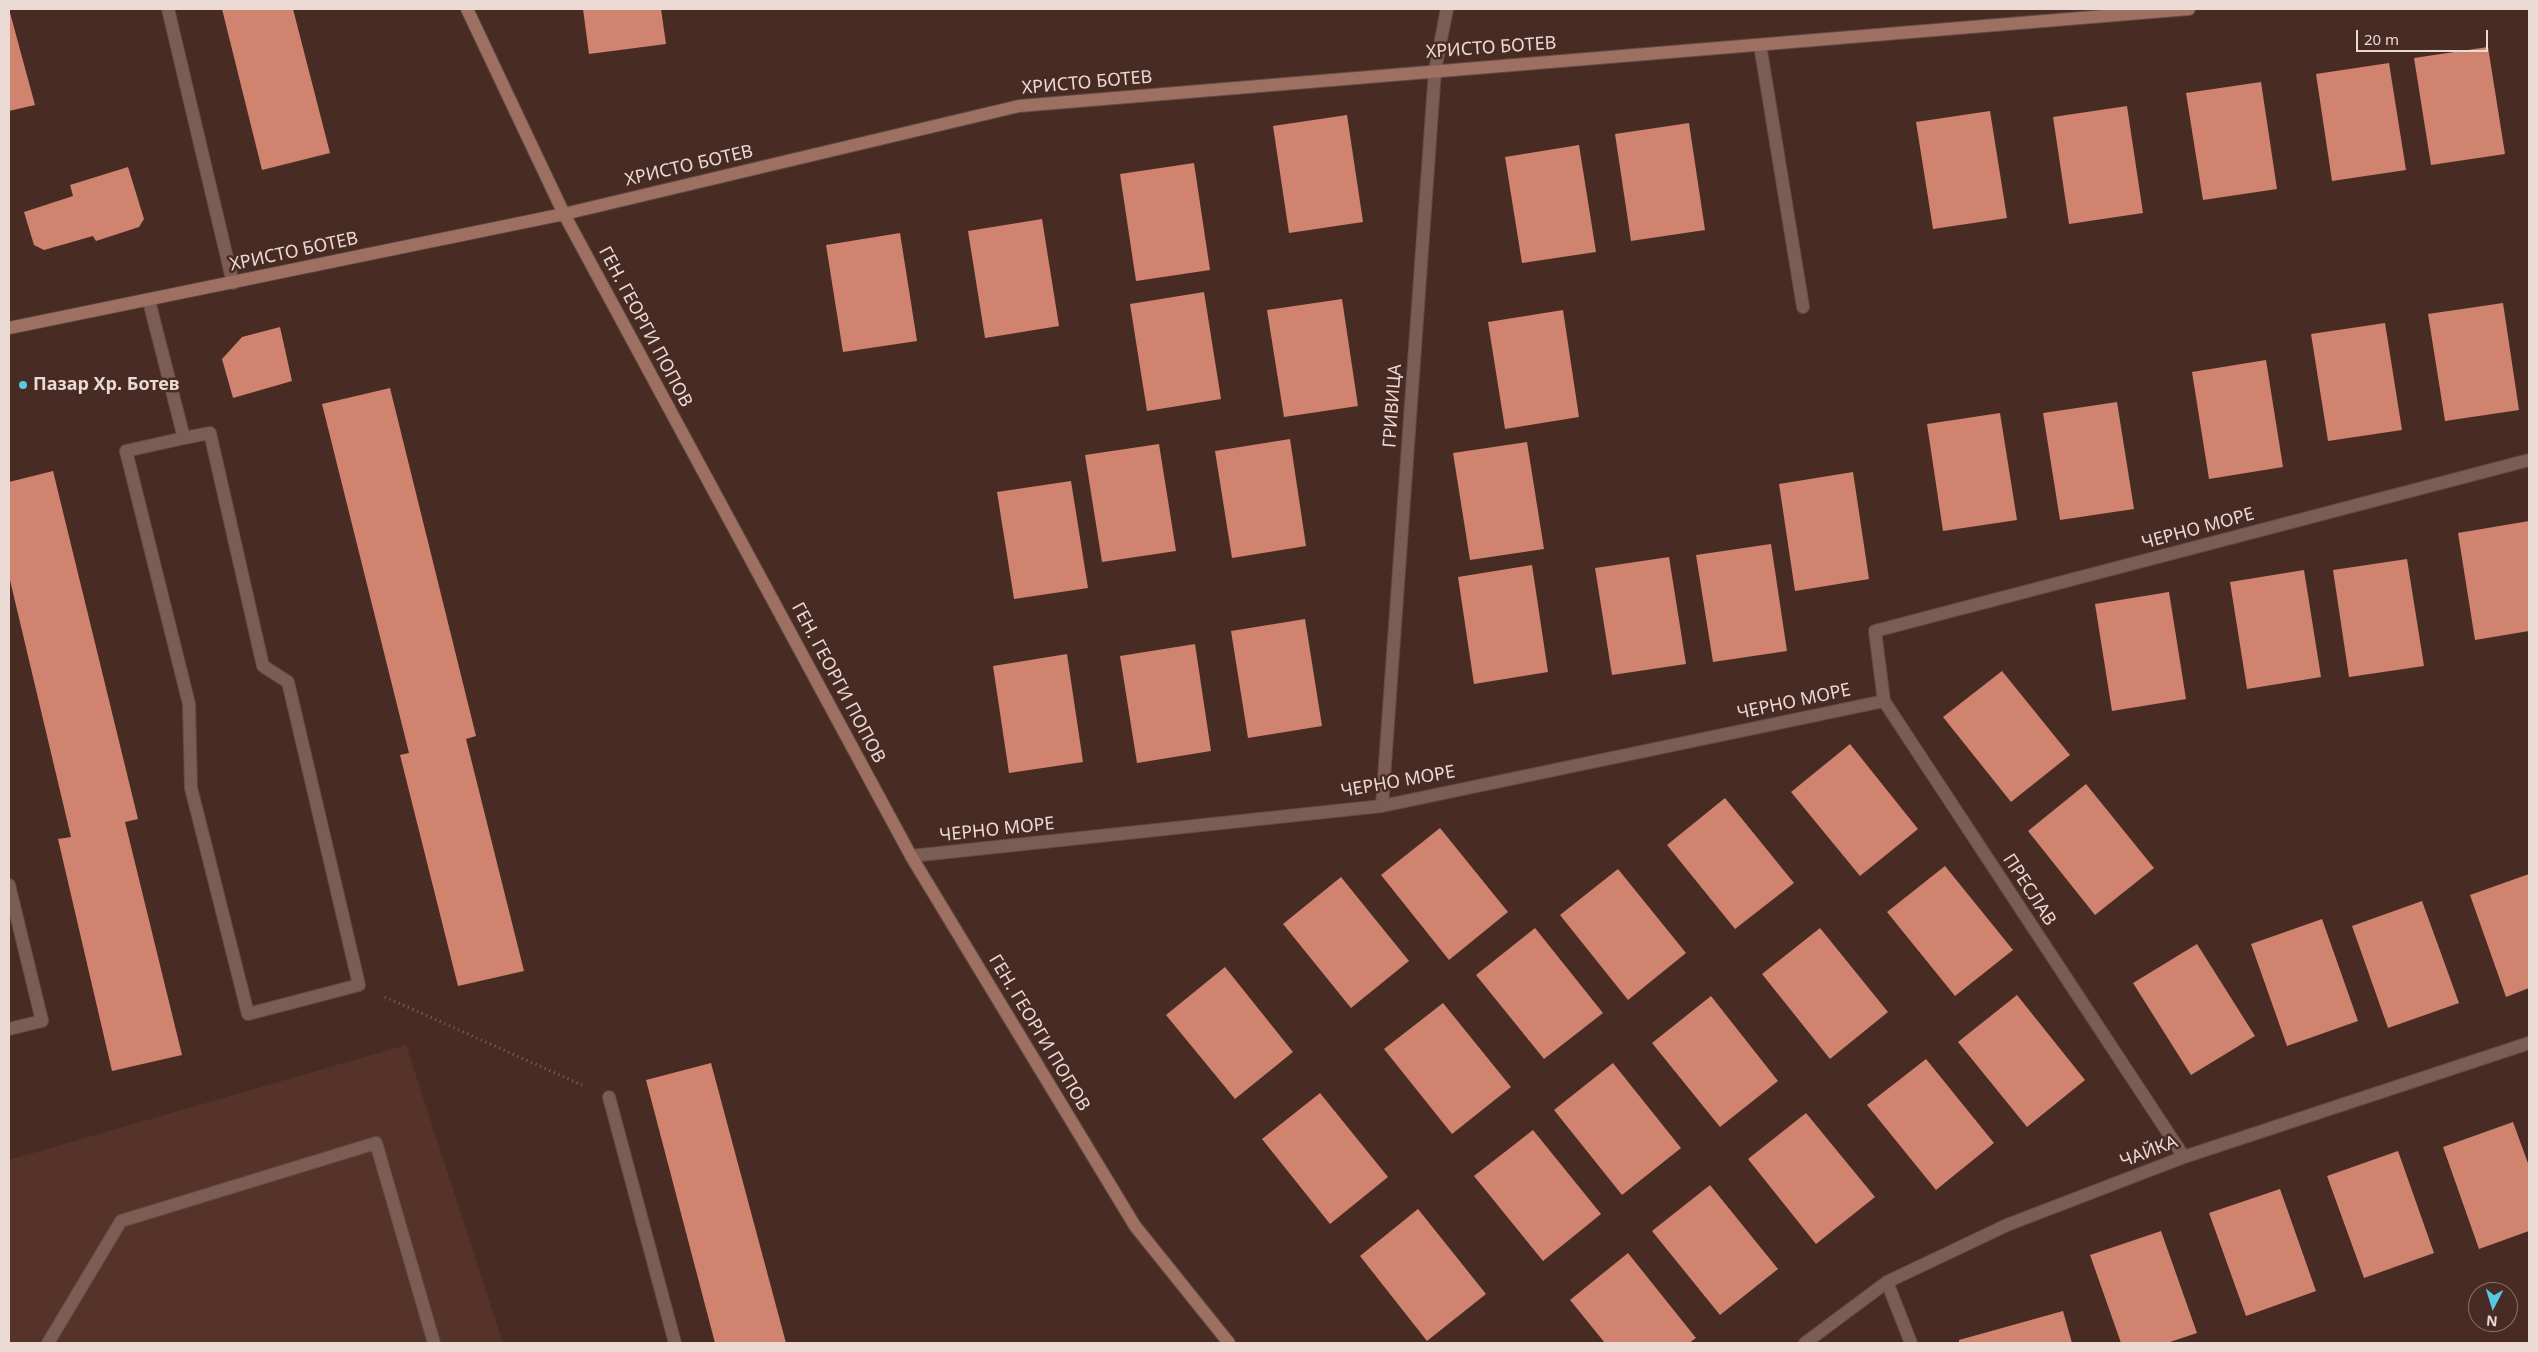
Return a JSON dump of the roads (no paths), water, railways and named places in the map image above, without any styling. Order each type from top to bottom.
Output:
[{"type":"street","points":[[168,9],[233,283]]},
{"type":"street","name":"ГЕН. ГЕОРГИ ПОПОВ","points":[[467,9],[564,214],[911,856],[1135,1226],[1229,1343]]},
{"type":"street","name":"ГРИВИЦА","points":[[1382,806],[1435,70],[1447,9]]},
{"type":"street","name":"ХРИСТО БОТЕВ","points":[[9,328],[564,214],[1019,106],[1435,70],[2189,9]]},
{"type":"street","points":[[1760,45],[1803,306]]},
{"type":"street","points":[[149,300],[184,438]]},
{"type":"street","points":[[210,433],[263,666],[288,682],[359,985],[248,1014],[192,788],[189,704],[126,450],[184,438],[210,433]]},
{"type":"street","name":"ЧЕРНО МОРЕ","points":[[1875,631],[2529,460]]},
{"type":"street","name":"ПРЕСЛАВ","points":[[1875,631],[1884,701],[2184,1157]]},
{"type":"street","name":"ЧЕРНО МОРЕ","points":[[911,856],[1382,806],[1884,701]]},
{"type":"street","points":[[9,885],[42,1021],[9,1029]]},
{"type":"street","name":"ЧАЙКА","points":[[1805,1343],[1887,1282],[2007,1225],[2184,1157],[2529,1043]]},
{"type":"street","points":[[609,1097],[675,1343]]},
{"type":"street","points":[[48,1343],[121,1221],[376,1143],[434,1343]]},
{"type":"street","points":[[1887,1282],[1911,1343]]},
{"type":"place","name":"Пазар Хр. Ботев","points":[[23,385]]}]
